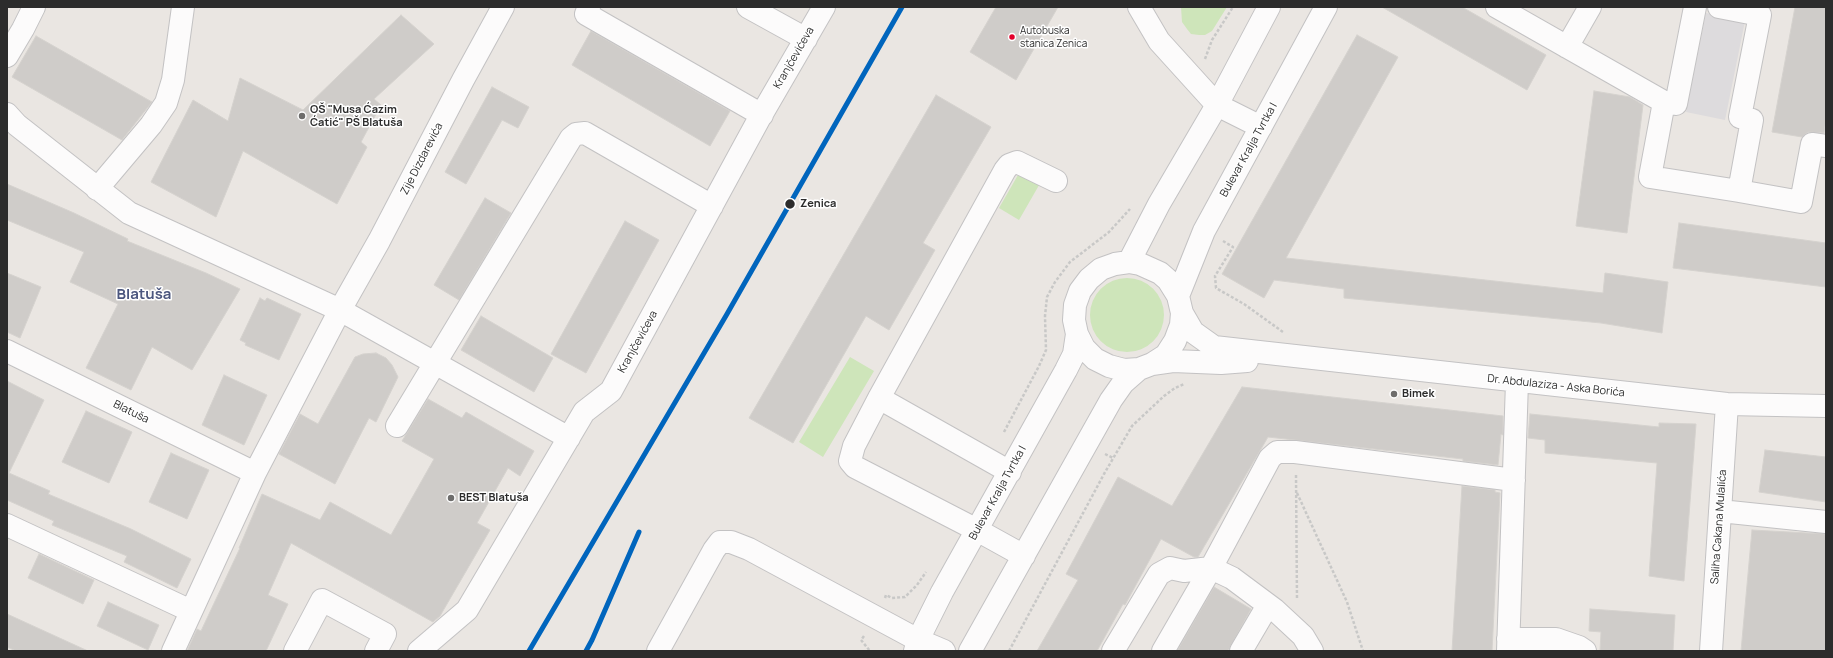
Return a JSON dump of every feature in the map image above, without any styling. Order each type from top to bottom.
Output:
[{"type":"street","points":[[7,56],[34,7]]},
{"type":"street","points":[[97,189],[152,125],[166,103],[173,80],[183,7]]},
{"type":"street","name":"Zije Dizdarevića","points":[[340,310],[379,241],[463,80],[504,7]]},
{"type":"street","points":[[590,7],[586,14],[762,115]]},
{"type":"street","points":[[748,7],[806,39]]},
{"type":"street","name":"Kranjčevićeva","points":[[418,651],[467,610],[584,412],[611,391],[762,115],[824,7]]},
{"type":"street","points":[[1139,7],[1159,41],[1217,105],[1261,127]]},
{"type":"street","points":[[1156,7],[1164,36],[1172,57]]},
{"type":"street","points":[[1129,262],[1159,204],[1217,105],[1269,7]]},
{"type":"street","name":"Bulevar Kralja Tvrtka I","points":[[967,650],[1024,556],[1111,400],[1124,383],[1145,367],[1166,355],[1175,341],[1181,326],[1180,304],[1204,231],[1326,7]]},
{"type":"street","points":[[1497,7],[1664,102],[1676,104],[1695,7]]},
{"type":"street","points":[[1567,47],[1590,7]]},
{"type":"street","points":[[1720,7],[1760,15],[1740,117],[1752,120],[1739,191]]},
{"type":"street","points":[[1664,102],[1650,177],[1801,202],[1812,144],[1826,146]]},
{"type":"street","points":[[7,114],[17,126],[129,213],[340,310],[569,438]]},
{"type":"street","points":[[397,426],[571,138],[576,134],[585,133],[712,206]]},
{"type":"street","points":[[1024,556],[855,467],[850,461],[854,446],[879,398],[1009,165],[1017,162],[1056,181]]},
{"type":"street","name":"Bulevar Kralja Tvrtka I","points":[[1145,367],[1124,370],[1109,366],[1095,359],[1084,348],[1077,334],[1074,320],[1075,305],[1080,290],[1084,284],[1100,269],[1114,264],[1129,262],[1140,264],[1160,273],[1168,280],[1180,304]]},
{"type":"street","name":"Dr. Abdulaziza - Aska Borića","points":[[1180,304],[1193,332],[1214,347],[1288,357],[1727,404],[1826,406]]},
{"type":"street","points":[[173,651],[255,473],[340,310]]},
{"type":"street","name":"Bulevar Kralja Tvrtka I","points":[[919,647],[942,592],[1010,472],[1074,354],[1077,334]]},
{"type":"street","name":"Blatuša","points":[[7,351],[255,473]]},
{"type":"street","name":"Dr. Abdulaziza - Aska Borića","points":[[1145,367],[1173,361],[1221,363],[1288,357]]},
{"type":"street","points":[[1517,382],[1508,645],[1556,639],[1586,651]]},
{"type":"street","points":[[879,398],[1010,472]]},
{"type":"street","name":"Saliha Cakana Mulalića","points":[[1710,651],[1727,404]]},
{"type":"street","points":[[1163,651],[1270,458],[1277,452],[1296,452],[1514,480]]},
{"type":"street","points":[[1720,511],[1826,522]]},
{"type":"street","points":[[7,525],[191,611]]},
{"type":"street","points":[[658,651],[714,550],[720,542],[731,542],[749,549],[919,647],[944,651]]},
{"type":"street","points":[[1113,651],[1159,574],[1170,568],[1184,571],[1210,568],[1232,578],[1268,605],[1297,630],[1303,636],[1312,651]]},
{"type":"street","points":[[295,651],[322,600],[385,634],[376,651]]},
{"type":"street","points":[[1241,651],[1268,605]]},
{"type":"path","points":[[1197,83],[1212,40],[1233,7]]},
{"type":"path","points":[[989,460],[1046,350],[1045,316],[1047,297],[1055,282],[1070,262],[1109,232],[1133,204]]},
{"type":"path","points":[[1233,247],[1215,276],[1216,288],[1244,304],[1284,333],[1288,357]]},
{"type":"path","points":[[1009,651],[1104,474],[1132,426],[1164,396],[1175,388],[1186,383]]},
{"type":"path","points":[[1296,452],[1297,630]]},
{"type":"path","points":[[1296,490],[1347,602],[1363,651]]},
{"type":"path","points":[[886,595],[892,598],[905,596],[917,586],[929,567]]},
{"type":"path","points":[[861,640],[870,651]]},
{"type":"shaded area","points":[[1706,13],[1745,21],[1725,120],[1686,112]]},
{"type":"green space","points":[[1181,7],[1227,7],[1212,31],[1205,35],[1199,35],[1191,34],[1182,22]]},
{"type":"green space","points":[[1022,168],[1042,180],[1019,220],[999,208]]},
{"type":"green space","points":[[1120,278],[1134,278],[1148,284],[1158,294],[1164,308],[1162,329],[1158,336],[1148,346],[1134,352],[1120,352],[1106,346],[1096,336],[1090,322],[1090,308],[1096,294],[1106,284]]},
{"type":"green space","points":[[850,357],[874,371],[823,457],[799,442]]},
{"type":"building","name":"Autobuska stanica Zenica","points":[[996,7],[1058,7],[1016,80],[970,52]]},
{"type":"building","points":[[1382,7],[1462,7],[1546,55],[1527,90]]},
{"type":"building","points":[[1795,7],[1826,7],[1826,119],[1824,133],[1808,132],[1802,137],[1772,132]]},
{"type":"building","name":"OŠ \"Musa Ćazim Ćatić\" PŠ Blatuša","points":[[401,15],[434,44],[374,99],[381,105],[361,142],[367,147],[337,204],[243,151],[216,217],[151,182],[193,100],[228,121],[240,78],[303,110]]},
{"type":"building","points":[[591,31],[730,111],[710,146],[572,65]]},
{"type":"building","points":[[1357,35],[1398,57],[1286,258],[1603,293],[1605,273],[1668,282],[1662,333],[1601,323],[1344,298],[1344,289],[1274,280],[1264,298],[1222,274]]},
{"type":"building","points":[[36,36],[152,102],[122,140],[12,77]]},
{"type":"building","points":[[492,87],[529,107],[518,128],[502,120],[466,184],[445,172]]},
{"type":"building","points":[[1594,91],[1630,97],[1643,105],[1627,233],[1576,226]]},
{"type":"building","points":[[936,95],[991,127],[923,243],[935,250],[889,330],[866,316],[793,443],[749,418]]},
{"type":"building","points":[[7,184],[74,213],[128,239],[127,241],[206,273],[240,289],[192,370],[152,347],[131,390],[86,368],[118,304],[70,282],[84,252],[7,220]]},
{"type":"building","points":[[485,198],[511,213],[459,300],[434,285]]},
{"type":"building","points":[[625,221],[659,240],[586,373],[551,354]]},
{"type":"building","points":[[1679,223],[1826,243],[1826,287],[1673,268]]},
{"type":"building","points":[[7,273],[41,287],[20,338],[7,332]]},
{"type":"building","points":[[260,298],[265,301],[267,298],[301,314],[279,360],[245,345],[246,343],[240,340]]},
{"type":"building","points":[[481,316],[553,358],[534,392],[461,350]]},
{"type":"building","points":[[376,353],[386,358],[392,365],[398,377],[376,422],[369,418],[335,484],[279,454],[300,414],[318,424],[355,357],[363,354]]},
{"type":"building","points":[[224,375],[267,395],[244,445],[202,425]]},
{"type":"building","points":[[7,381],[44,400],[9,473],[50,491],[48,494],[131,529],[191,559],[177,588],[124,562],[127,556],[52,525],[54,521],[7,500]]},
{"type":"building","points":[[1242,387],[1503,416],[1503,435],[1501,434],[1498,465],[1463,461],[1463,459],[1268,437],[1198,557],[1194,557],[1161,539],[1125,605],[1123,604],[1097,651],[1037,651],[1078,580],[1066,574],[1118,477],[1172,506]]},
{"type":"building","points":[[428,399],[462,418],[466,412],[534,451],[520,476],[508,468],[477,523],[490,530],[440,616],[433,622],[291,543],[268,595],[288,604],[266,651],[187,651],[197,629],[201,631],[240,548],[262,494],[320,520],[330,502],[391,535],[434,459],[402,441]]},
{"type":"building","points":[[86,411],[132,432],[109,483],[62,462]]},
{"type":"building","points":[[1530,414],[1659,427],[1659,423],[1696,424],[1684,581],[1649,576],[1657,463],[1545,453],[1545,440],[1528,438]]},
{"type":"building","points":[[1765,450],[1826,457],[1826,502],[1759,492]]},
{"type":"building","points":[[171,453],[209,470],[187,519],[149,502]]},
{"type":"building","points":[[1462,486],[1495,490],[1495,492],[1500,493],[1492,651],[1452,651]]},
{"type":"building","points":[[1752,530],[1826,534],[1826,651],[1741,651]]},
{"type":"building","points":[[39,554],[94,580],[83,604],[28,578]]},
{"type":"building","points":[[1214,587],[1251,609],[1228,651],[1177,651]]},
{"type":"building","points":[[108,602],[159,625],[148,650],[97,626]]},
{"type":"building","points":[[1590,609],[1675,615],[1673,651],[1600,651],[1601,632],[1589,631]]},
{"type":"building","points":[[7,614],[88,651],[16,651],[7,647]]},
{"type":"transit line","points":[[529,651],[727,314],[902,7]]},
{"type":"transit line","points":[[586,651],[639,532]]},
{"type":"place","name":"Autobuska stanica Zenica","points":[[1012,37]]},
{"type":"place","name":"OŠ \"Musa Ćazim Ćatić\" PŠ Blatuša","points":[[302,116]]},
{"type":"place","name":"Zenica","points":[[790,204]]},
{"type":"place","name":"Bimek","points":[[1394,394]]},
{"type":"place","name":"BEST Blatuša","points":[[451,498]]},
{"type":"district","name":"Blatuša","points":[[144,295]]}]
